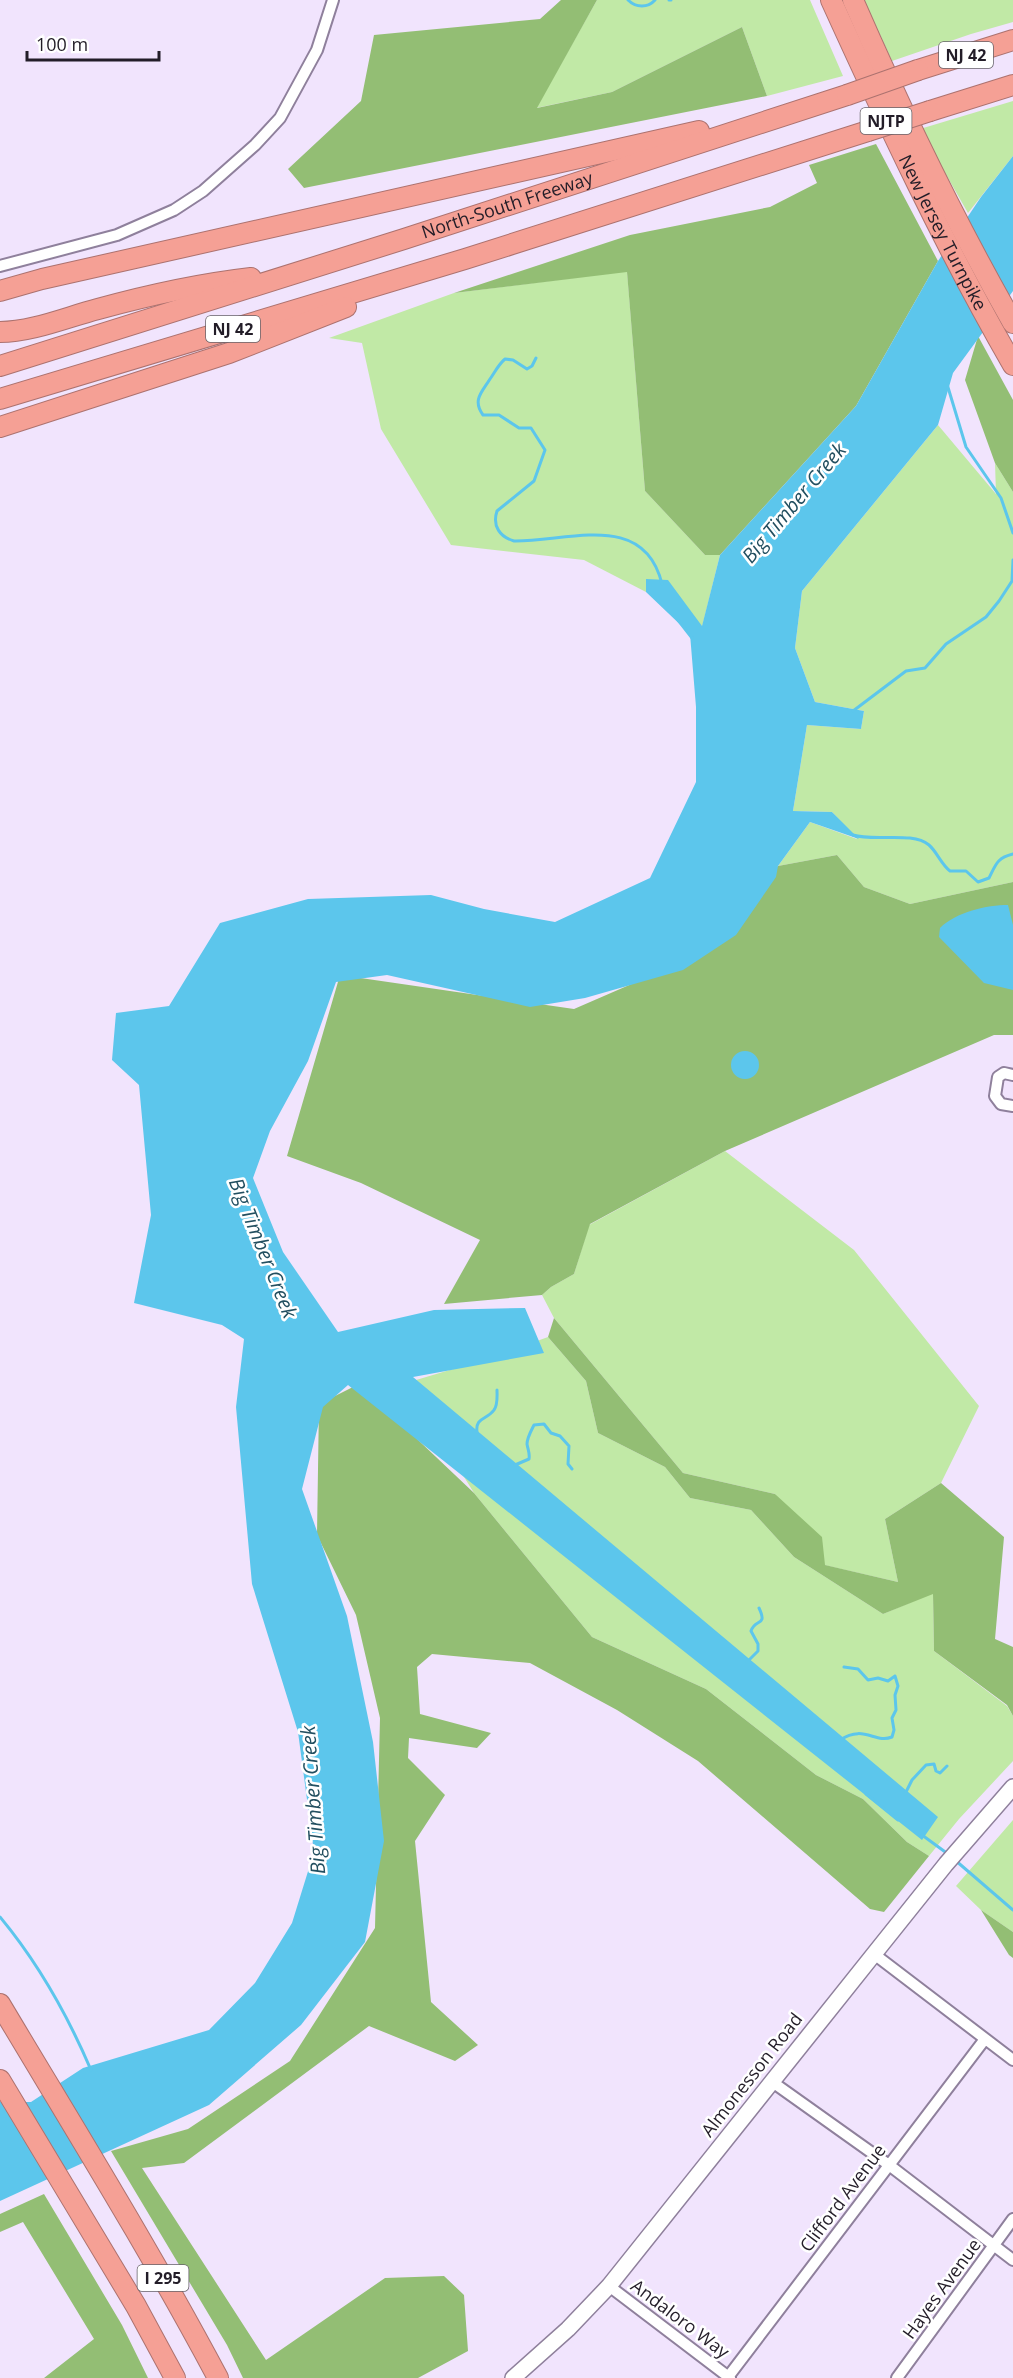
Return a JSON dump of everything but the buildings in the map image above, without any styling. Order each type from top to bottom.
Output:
[{"type":"highway","name":"New Jersey Turnpike","points":[[831,0],[887,122],[951,231],[1012,321]]},
{"type":"highway","name":"New Jersey Turnpike","points":[[853,0],[951,231],[1002,346],[1013,365]]},
{"type":"highway","name":"North-South Freeway","points":[[0,366],[302,272],[1013,40]]},
{"type":"highway","name":"North-South Freeway","points":[[0,399],[465,259],[1013,85]]},
{"type":"highway","points":[[0,291],[32,281],[816,105]]},
{"type":"highway","points":[[0,427],[229,353],[465,259]]},
{"type":"highway","points":[[0,332],[24,329],[140,298],[210,283],[302,272]]},
{"type":"highway","name":"I 295","points":[[0,2004],[106,2180],[218,2378]]},
{"type":"highway","name":"I 295","points":[[4,2087],[136,2306],[175,2378]]},
{"type":"main road","name":"Almonesson Road","points":[[513,2378],[568,2329],[609,2286],[873,1954],[960,1847],[1013,1787]]},
{"type":"street","points":[[0,266],[117,235],[174,210],[203,191],[255,145],[280,118],[317,50],[333,0]]},
{"type":"street","points":[[1013,1075],[1004,1073],[998,1077],[994,1096],[1001,1104],[1013,1106]]},
{"type":"street","points":[[873,1954],[1013,2061]]},
{"type":"street","name":"Clifford Avenue","points":[[729,2377],[985,2039]]},
{"type":"street","points":[[771,2081],[889,2165],[1013,2260]]},
{"type":"street","name":"Hayes Avenue","points":[[897,2378],[1013,2219]]},
{"type":"street","name":"Andaloro Way","points":[[609,2286],[729,2377]]},
{"type":"green space","points":[[561,0],[597,0],[537,108],[612,92],[742,27],[767,96],[304,188],[288,169],[361,101],[374,35],[540,19]]},
{"type":"green space","points":[[597,0],[810,0],[843,76],[767,96],[742,27],[612,92],[536,108]]},
{"type":"green space","points":[[864,0],[1013,0],[1013,22],[892,61]]},
{"type":"green space","points":[[1013,101],[1013,156],[968,213],[920,129]]},
{"type":"green space","points":[[876,144],[938,261],[856,406],[720,555],[705,555],[645,491],[627,272],[454,293],[630,235],[770,207],[817,183],[809,165]]},
{"type":"green space","points":[[627,271],[645,491],[705,555],[720,555],[702,627],[646,579],[646,592],[584,560],[451,545],[381,429],[362,343],[329,338],[454,293]]},
{"type":"green space","points":[[978,336],[1013,400],[1013,492],[995,463],[965,380]]},
{"type":"green space","points":[[938,425],[996,494],[995,463],[1013,492],[1013,882],[910,904],[864,887],[837,855],[778,866],[810,822],[857,839],[832,812],[793,811],[807,725],[861,729],[864,711],[815,702],[795,648],[802,591]]},
{"type":"green space","points":[[837,855],[864,887],[910,904],[1013,882],[1013,1035],[994,1035],[725,1151],[590,1224],[574,1274],[542,1295],[444,1304],[480,1240],[361,1183],[287,1156],[340,975],[574,1009],[703,953],[778,866]]},
{"type":"green space","points":[[725,1151],[854,1250],[979,1406],[941,1483],[885,1519],[898,1582],[824,1565],[775,1494],[683,1473],[554,1318],[542,1295],[574,1274],[589,1225]]},
{"type":"green space","points":[[554,1318],[683,1473],[775,1494],[822,1537],[825,1565],[898,1582],[885,1519],[941,1483],[1004,1537],[995,1639],[1013,1647],[1013,1716],[1007,1705],[934,1651],[933,1594],[883,1614],[794,1557],[751,1510],[690,1498],[665,1467],[598,1433],[586,1381],[548,1337]]},
{"type":"green space","points":[[548,1337],[586,1381],[598,1433],[665,1467],[690,1498],[751,1510],[794,1557],[883,1614],[933,1593],[934,1651],[1007,1706],[1013,1716],[1013,1761],[959,1819],[929,1856],[907,1842],[863,1799],[816,1775],[706,1689],[592,1637],[474,1493],[406,1383],[490,1358]]},
{"type":"green space","points":[[359,1384],[474,1493],[592,1637],[706,1689],[816,1775],[863,1799],[907,1842],[929,1856],[884,1912],[870,1909],[698,1761],[617,1710],[530,1663],[432,1654],[417,1667],[420,1714],[491,1733],[477,1748],[409,1738],[408,1758],[445,1795],[415,1841],[431,2002],[478,2045],[455,2061],[369,2026],[184,2163],[142,2168],[266,2360],[385,2278],[444,2276],[464,2295],[468,2351],[418,2378],[243,2378],[227,2345],[111,2151],[188,2129],[290,2061],[375,1928],[380,1718],[356,1615],[317,1535],[319,1404]]},
{"type":"green space","points":[[1013,1820],[1013,1932],[981,1910],[956,1886]]},
{"type":"green space","points":[[981,1910],[1013,1932],[1013,1958],[1009,1955]]},
{"type":"green space","points":[[44,2194],[122,2325],[148,2378],[44,2378],[94,2339],[23,2222],[0,2232],[0,2214]]},
{"type":"water","name":"Big Timber Creek","points":[[1013,156],[1013,291],[953,373],[938,425],[802,591],[795,648],[815,702],[864,711],[861,729],[807,725],[793,811],[832,812],[859,839],[810,822],[778,866],[776,877],[736,935],[683,970],[585,998],[530,1007],[387,975],[336,982],[308,1061],[270,1131],[253,1178],[283,1252],[338,1332],[434,1310],[525,1308],[544,1353],[413,1377],[938,1817],[922,1840],[348,1385],[323,1407],[302,1489],[347,1616],[373,1742],[384,1841],[365,1942],[301,2025],[209,2105],[0,2201],[0,2102],[31,2102],[83,2068],[209,2030],[255,1983],[292,1923],[314,1852],[298,1732],[252,1584],[236,1407],[244,1339],[222,1325],[134,1303],[151,1215],[139,1085],[112,1060],[116,1013],[169,1006],[220,923],[308,899],[431,895],[484,909],[555,922],[650,878],[696,782],[696,707],[690,634],[646,592],[646,579],[668,580],[702,626],[720,555],[856,406],[938,261],[981,197]]},
{"type":"water","points":[[1008,905],[1013,925],[1013,990],[984,983],[939,937],[940,928],[954,918],[981,908]]},
{"type":"water","points":[[745,1051],[755,1055],[759,1065],[755,1075],[745,1079],[735,1075],[731,1065],[735,1055]]},
{"type":"waterway","points":[[628,0],[642,6],[655,0]]},
{"type":"waterway","points":[[536,358],[532,366],[527,369],[513,360],[505,359],[498,366],[478,400],[483,415],[499,415],[519,428],[531,428],[545,450],[534,481],[497,511],[498,530],[505,537],[514,541],[602,535],[622,538],[639,546],[653,561],[662,584]]},
{"type":"waterway","points":[[947,384],[966,447],[1001,498],[1013,533]]},
{"type":"waterway","points":[[853,711],[906,671],[925,668],[946,644],[986,617],[1012,581],[1013,560]]},
{"type":"waterway","points":[[678,620],[692,638]]},
{"type":"waterway","points":[[853,835],[922,841],[932,848],[950,871],[966,871],[978,882],[989,878],[1003,857],[1013,854]]},
{"type":"waterway","points":[[477,1432],[480,1421],[495,1408],[497,1390]]},
{"type":"waterway","points":[[515,1465],[529,1459],[527,1444],[529,1434],[534,1425],[544,1424],[551,1433],[560,1436],[569,1446],[568,1464],[572,1469]]},
{"type":"waterway","points":[[747,1662],[758,1651],[758,1644],[751,1631],[762,1618],[759,1608]]},
{"type":"waterway","points":[[840,1740],[856,1734],[880,1738],[892,1737],[894,1730],[892,1718],[896,1710],[895,1695],[898,1686],[895,1676],[888,1681],[878,1678],[868,1680],[858,1669],[844,1667]]},
{"type":"waterway","points":[[905,1794],[912,1780],[926,1765],[934,1764],[936,1771],[940,1773],[947,1766]]},
{"type":"waterway","points":[[866,1794],[898,1820]]},
{"type":"waterway","points":[[922,1835],[948,1854]]},
{"type":"waterway","points":[[955,1860],[1013,1910]]},
{"type":"waterway","points":[[0,1917],[51,1990],[91,2070]]}]
